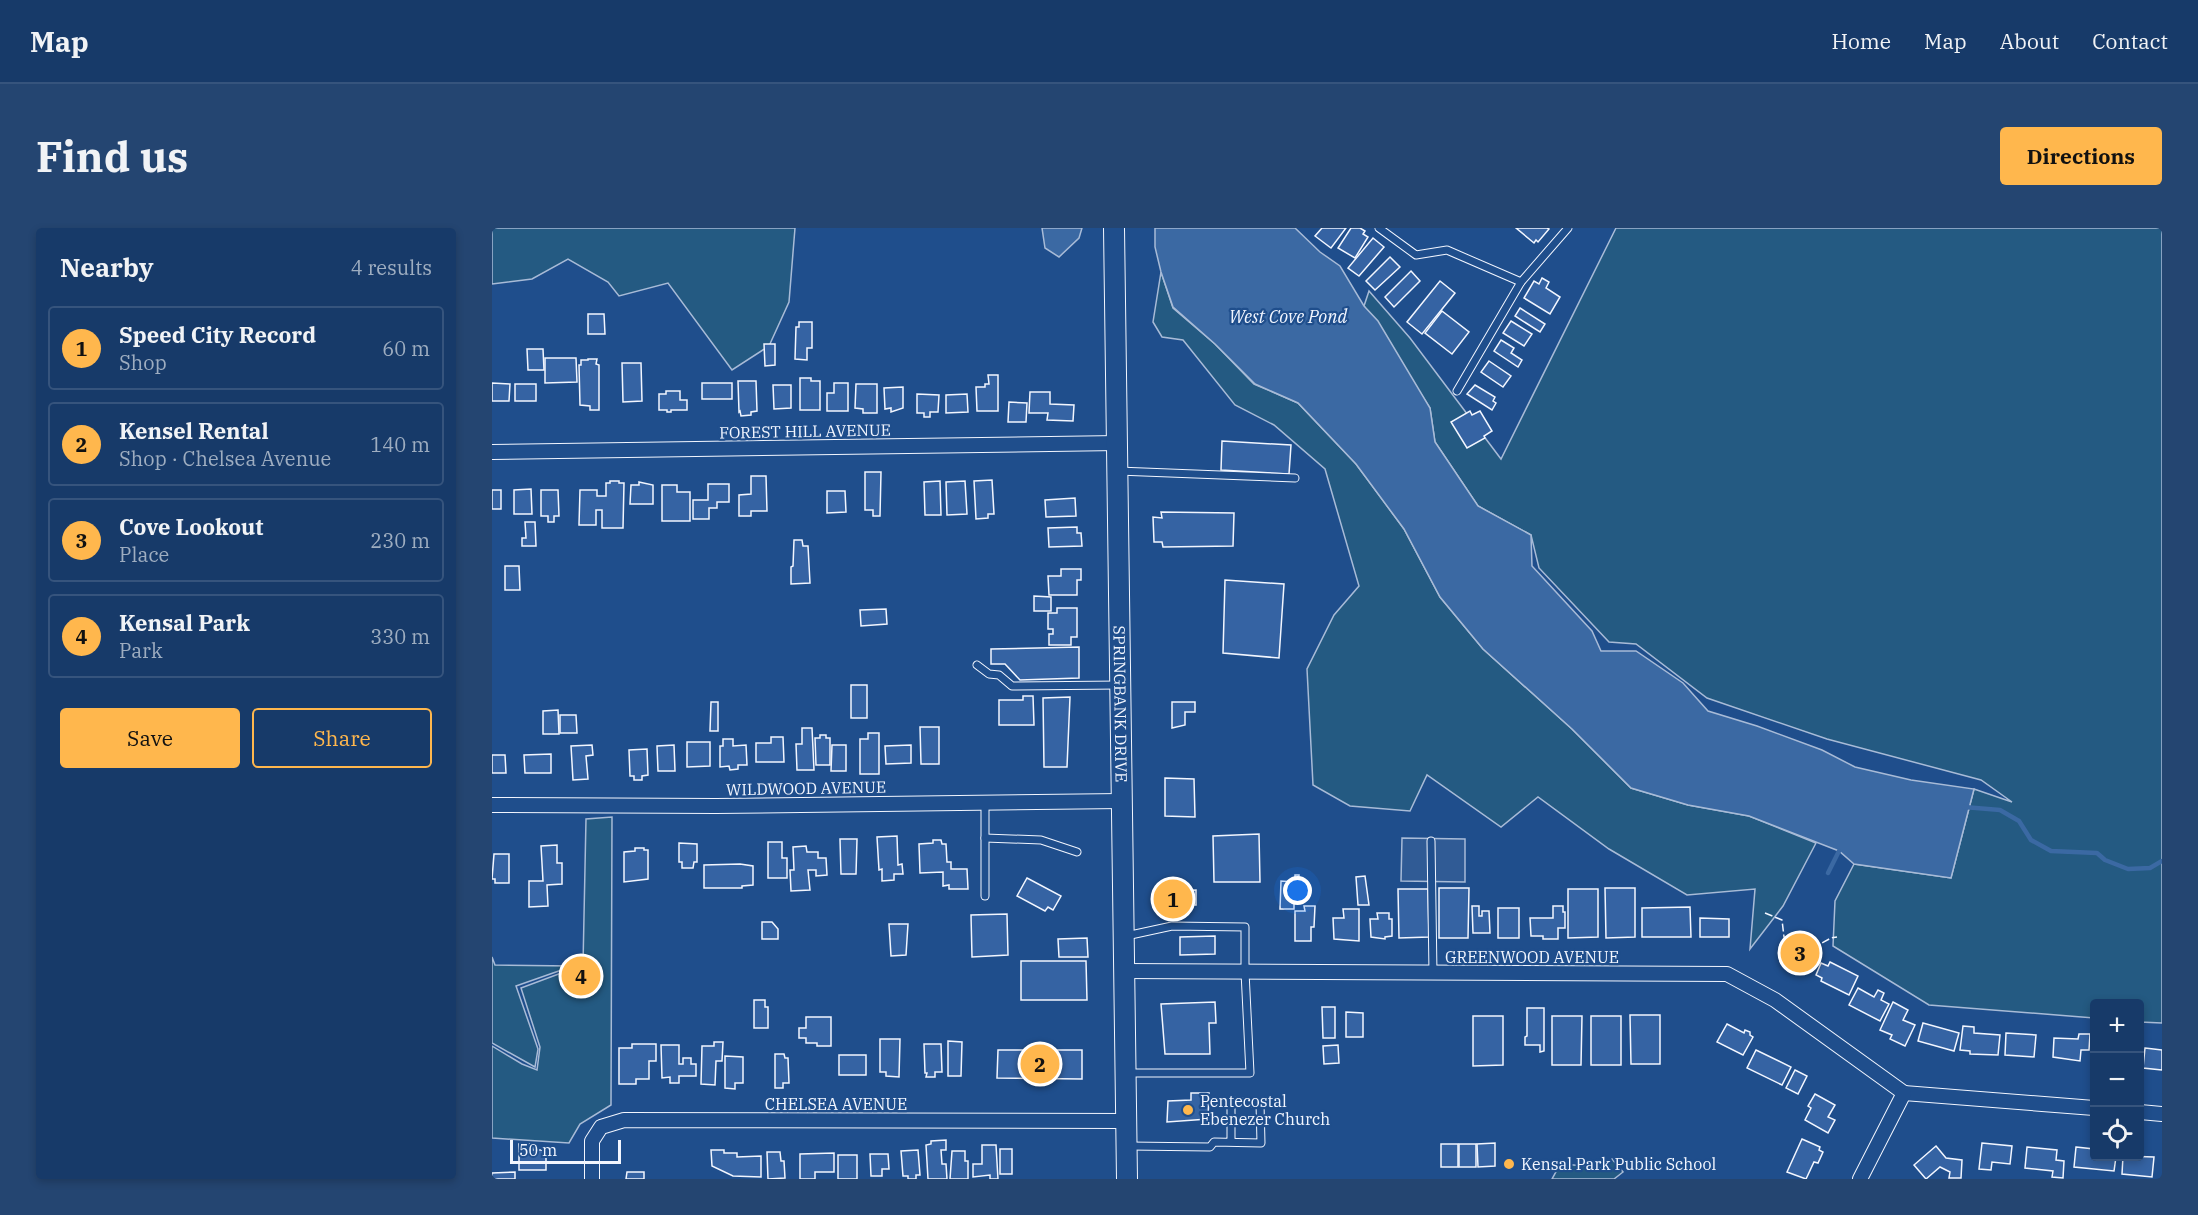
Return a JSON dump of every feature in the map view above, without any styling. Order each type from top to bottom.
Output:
[{"type":"main road","name":"SPRINGBANK DRIVE","points":[[1114,228],[1127,1179]]},
{"type":"street","name":"FOREST HILL AVENUE","points":[[492,452],[1118,443]]},
{"type":"street","name":"WILDWOOD AVENUE","points":[[492,805],[716,806],[1121,801]]},
{"type":"street","name":"GREENWOOD AVENUE","points":[[1124,971],[1727,974],[1775,1000],[1904,1093]]},
{"type":"street","points":[[1860,1179],[1904,1093],[2090,1108]]},
{"type":"street","points":[[2144,1112],[2162,1114]]},
{"type":"street","name":"CHELSEA AVENUE","points":[[592,1179],[592,1142],[601,1127],[624,1120],[1126,1121]]},
{"type":"lane","points":[[1379,228],[1416,255],[1447,250],[1521,282]]},
{"type":"lane","points":[[1457,391],[1521,282],[1568,228]]},
{"type":"lane","points":[[1118,471],[1294,478]]},
{"type":"lane","points":[[977,665],[988,674],[999,675],[1012,686],[1120,685]]},
{"type":"lane","points":[[985,896],[986,803]]},
{"type":"lane","points":[[985,838],[1041,840],[1077,852]]},
{"type":"lane","points":[[1431,841],[1433,973]]},
{"type":"lane","points":[[1123,936],[1172,926],[1245,927],[1250,1073],[1126,1073]]},
{"type":"lane","points":[[1127,1146],[1210,1148],[1214,1142],[1261,1143],[1260,1104],[1231,1101],[1231,1142]]},
{"type":"shaded area","points":[[492,228],[795,228],[789,302],[769,346],[732,370],[668,283],[619,296],[608,282],[568,259],[532,279],[492,284]]},
{"type":"shaded area","points":[[1616,228],[2162,228],[2162,1023],[2144,1022],[2144,999],[2090,999],[2090,1018],[1929,1005],[1833,946],[1835,901],[1854,864],[1951,878],[1974,789],[2012,802],[1981,780],[1827,739],[1707,698],[1636,644],[1609,642],[1539,568],[1531,535],[1478,506],[1435,442],[1430,408],[1364,306],[1369,291],[1410,338],[1501,459]]},
{"type":"shaded area","points":[[1161,272],[1173,308],[1215,344],[1254,384],[1298,403],[1356,464],[1404,529],[1440,597],[1483,649],[1572,729],[1631,788],[1688,805],[1749,816],[1816,843],[1783,906],[1750,949],[1755,889],[1687,895],[1609,849],[1538,797],[1501,827],[1427,775],[1410,811],[1350,806],[1313,785],[1307,669],[1334,615],[1359,586],[1325,469],[1274,425],[1235,405],[1183,340],[1162,337],[1153,322]]},
{"type":"shaded area","points":[[612,817],[611,1105],[580,1124],[569,1143],[492,1138],[492,1046],[537,1070],[540,1047],[521,988],[583,965],[586,819]]},
{"type":"shaded area","points":[[1402,838],[1465,839],[1465,882],[1401,881]]},
{"type":"shaded area","points":[[492,957],[495,965],[573,966],[516,986],[538,1049],[535,1067],[492,1043]]},
{"type":"shaded area","points":[[1612,1159],[1623,1172],[1614,1179],[1552,1179],[1564,1164],[1602,1168]]},
{"type":"water","points":[[1042,228],[1082,228],[1079,238],[1059,257],[1045,248]]},
{"type":"water","name":"West Cove Pond","points":[[1155,228],[1295,228],[1320,252],[1340,266],[1364,306],[1378,321],[1430,408],[1435,442],[1478,506],[1531,535],[1532,566],[1592,631],[1601,651],[1636,651],[1683,683],[1708,711],[1822,750],[1855,767],[1911,780],[1974,789],[1951,878],[1854,864],[1839,851],[1749,816],[1688,805],[1631,788],[1572,729],[1483,649],[1440,597],[1404,529],[1356,464],[1298,403],[1255,384],[1173,307],[1155,247]]},
{"type":"building","points":[[1322,228],[1346,228],[1331,248],[1315,236]]},
{"type":"building","points":[[1351,228],[1360,228],[1368,237],[1355,258],[1338,248]]},
{"type":"building","points":[[1516,228],[1549,229],[1538,242],[1536,240],[1534,243]]},
{"type":"building","points":[[1373,238],[1384,247],[1359,276],[1348,268]]},
{"type":"building","points":[[1390,257],[1400,267],[1375,290],[1366,281]]},
{"type":"building","points":[[1411,271],[1420,281],[1394,307],[1385,297]]},
{"type":"building","points":[[1542,278],[1549,282],[1546,288],[1560,297],[1550,314],[1524,298],[1534,281],[1539,284]]},
{"type":"building","points":[[1440,281],[1455,293],[1422,334],[1407,322]]},
{"type":"building","points":[[1520,308],[1545,324],[1540,332],[1515,316]]},
{"type":"building","points":[[1442,311],[1469,332],[1452,354],[1425,333]]},
{"type":"building","points":[[588,314],[604,314],[605,334],[588,334]]},
{"type":"building","points":[[1511,321],[1532,334],[1524,346],[1503,333]]},
{"type":"building","points":[[799,322],[812,322],[812,348],[807,348],[807,360],[795,359],[796,327],[799,327]]},
{"type":"building","points":[[1501,340],[1514,348],[1511,353],[1522,360],[1518,367],[1494,351]]},
{"type":"building","points":[[764,344],[775,344],[775,365],[765,366]]},
{"type":"building","points":[[527,349],[543,349],[544,370],[528,370]]},
{"type":"building","points":[[545,358],[576,358],[577,382],[545,383]]},
{"type":"building","points":[[597,359],[596,364],[599,365],[599,410],[590,410],[590,406],[580,405],[579,365],[581,365],[581,360]]},
{"type":"building","points":[[1489,361],[1511,376],[1503,387],[1481,372]]},
{"type":"building","points":[[622,363],[641,363],[642,401],[623,402]]},
{"type":"building","points":[[988,375],[998,375],[998,411],[977,411],[976,387],[985,387],[985,384],[989,384]]},
{"type":"building","points":[[800,378],[820,381],[820,410],[800,410]]},
{"type":"building","points":[[738,381],[756,381],[757,411],[751,412],[751,415],[741,416],[739,412]]},
{"type":"building","points":[[492,383],[510,384],[509,401],[492,401]]},
{"type":"building","points":[[702,383],[732,383],[732,399],[702,399]]},
{"type":"building","points":[[834,383],[848,383],[848,411],[827,411],[827,393],[834,393]]},
{"type":"building","points":[[515,384],[536,384],[536,401],[515,401]]},
{"type":"building","points":[[856,384],[877,384],[877,413],[863,413],[863,409],[855,408]]},
{"type":"building","points":[[773,385],[791,385],[791,408],[774,409]]},
{"type":"building","points":[[1475,385],[1495,397],[1493,401],[1496,403],[1492,410],[1467,394]]},
{"type":"building","points":[[903,387],[903,408],[891,412],[891,408],[885,409],[884,388]]},
{"type":"building","points":[[666,391],[680,391],[680,400],[687,400],[687,410],[667,412],[667,410],[659,410],[659,394],[666,394]]},
{"type":"building","points":[[1030,392],[1050,392],[1050,404],[1074,405],[1073,421],[1047,420],[1048,413],[1029,413]]},
{"type":"building","points":[[917,394],[939,395],[938,412],[930,412],[930,417],[924,417],[924,413],[917,413]]},
{"type":"building","points":[[967,394],[968,412],[946,413],[946,395]]},
{"type":"building","points":[[1009,402],[1027,403],[1026,422],[1008,422]]},
{"type":"building","points":[[1470,411],[1472,415],[1480,411],[1492,431],[1484,436],[1485,438],[1467,448],[1451,422]]},
{"type":"building","points":[[1222,441],[1291,445],[1289,474],[1221,470]]},
{"type":"building","points":[[865,472],[881,472],[880,516],[873,516],[873,510],[865,510]]},
{"type":"building","points":[[751,476],[766,476],[767,511],[751,511],[751,516],[739,516],[739,495],[751,494]]},
{"type":"building","points":[[992,480],[994,514],[988,514],[988,518],[976,519],[974,481]]},
{"type":"building","points":[[610,481],[624,483],[623,528],[602,528],[602,510],[596,510],[596,525],[579,525],[580,490],[597,490],[597,496],[606,496],[606,483]]},
{"type":"building","points":[[940,481],[941,515],[925,515],[924,482]]},
{"type":"building","points":[[965,481],[967,514],[947,515],[946,482]]},
{"type":"building","points":[[639,482],[653,485],[653,504],[630,504],[631,485],[639,485]]},
{"type":"building","points":[[708,484],[729,484],[729,502],[717,502],[717,508],[709,508],[709,519],[693,519],[693,500],[708,500]]},
{"type":"building","points":[[662,485],[677,485],[677,492],[690,492],[690,521],[662,521]]},
{"type":"building","points":[[531,489],[532,514],[514,514],[514,490]]},
{"type":"building","points":[[492,490],[501,490],[501,509],[492,509]]},
{"type":"building","points":[[541,490],[558,490],[559,516],[554,516],[554,522],[548,522],[548,516],[541,516]]},
{"type":"building","points":[[827,491],[845,491],[846,512],[827,513]]},
{"type":"building","points":[[1075,498],[1076,516],[1046,517],[1045,500]]},
{"type":"building","points":[[1161,512],[1234,513],[1233,546],[1163,547],[1162,542],[1154,542],[1153,517],[1162,518]]},
{"type":"building","points":[[525,522],[535,522],[536,546],[522,546],[522,538],[526,538]]},
{"type":"building","points":[[1077,527],[1077,533],[1081,533],[1082,546],[1049,547],[1048,528]]},
{"type":"building","points":[[794,540],[802,540],[803,546],[808,546],[810,583],[791,584]]},
{"type":"building","points":[[505,566],[519,566],[520,590],[505,590]]},
{"type":"building","points":[[1061,569],[1081,569],[1081,580],[1077,580],[1077,595],[1049,595],[1048,576],[1061,576]]},
{"type":"building","points":[[1225,580],[1284,584],[1279,658],[1223,653]]},
{"type":"building","points":[[1034,596],[1051,597],[1051,611],[1034,611]]},
{"type":"building","points":[[1057,608],[1077,608],[1077,637],[1071,637],[1071,645],[1049,645],[1049,634],[1053,634],[1053,629],[1048,629],[1048,613],[1057,613]]},
{"type":"building","points":[[886,609],[887,624],[861,626],[860,610]]},
{"type":"building","points":[[1079,647],[1079,678],[1020,680],[1005,664],[991,664],[991,649]]},
{"type":"building","points":[[851,685],[867,685],[867,718],[851,718]]},
{"type":"building","points":[[1023,696],[1033,696],[1034,725],[999,725],[999,700],[1023,700]]},
{"type":"building","points":[[1070,697],[1067,767],[1044,767],[1043,698]]},
{"type":"building","points":[[711,702],[718,702],[718,731],[710,731]]},
{"type":"building","points":[[1172,702],[1195,702],[1195,712],[1185,712],[1185,725],[1172,728]]},
{"type":"building","points":[[558,710],[559,734],[543,734],[543,711]]},
{"type":"building","points":[[560,715],[576,715],[577,733],[560,733]]},
{"type":"building","points":[[920,727],[939,727],[939,764],[921,764]]},
{"type":"building","points":[[802,728],[812,728],[814,770],[797,770],[796,744],[802,744]]},
{"type":"building","points":[[868,733],[879,733],[879,774],[860,774],[860,739],[868,739]]},
{"type":"building","points":[[820,735],[830,738],[830,765],[816,765],[815,738],[820,738]]},
{"type":"building","points":[[771,737],[783,737],[784,762],[756,762],[756,743],[771,743]]},
{"type":"building","points":[[723,739],[733,739],[733,746],[746,745],[747,765],[738,765],[738,769],[730,770],[729,766],[720,767],[720,746],[723,746]]},
{"type":"building","points":[[687,742],[710,742],[710,766],[687,767]]},
{"type":"building","points":[[592,745],[593,755],[586,756],[588,779],[573,780],[571,746]]},
{"type":"building","points":[[674,745],[675,771],[658,771],[657,746]]},
{"type":"building","points":[[832,745],[846,745],[846,771],[831,771]]},
{"type":"building","points":[[911,745],[911,763],[886,764],[885,746]]},
{"type":"building","points":[[647,749],[648,775],[642,776],[642,780],[634,780],[634,776],[630,776],[629,750]]},
{"type":"building","points":[[551,754],[551,773],[525,773],[524,755]]},
{"type":"building","points":[[492,755],[505,755],[506,773],[492,773]]},
{"type":"building","points":[[1165,778],[1194,779],[1195,817],[1165,816]]},
{"type":"building","points":[[1259,834],[1260,882],[1214,882],[1213,836]]},
{"type":"building","points":[[897,836],[898,865],[902,864],[903,874],[894,874],[894,880],[882,881],[877,837]]},
{"type":"building","points":[[840,839],[857,839],[856,874],[841,874]]},
{"type":"building","points":[[933,840],[941,840],[942,844],[946,844],[947,862],[951,862],[951,869],[967,869],[968,889],[949,889],[949,885],[943,886],[943,872],[920,873],[919,844],[933,843]]},
{"type":"building","points":[[768,842],[782,842],[782,858],[787,858],[787,878],[768,878]]},
{"type":"building","points":[[679,843],[697,844],[697,862],[694,862],[693,868],[682,868],[682,862],[679,862]]},
{"type":"building","points":[[557,845],[557,863],[562,863],[562,884],[547,885],[548,906],[529,907],[529,881],[543,881],[541,846]]},
{"type":"building","points":[[806,846],[807,852],[818,852],[818,858],[826,858],[827,875],[816,876],[816,870],[808,870],[810,890],[791,891],[790,870],[794,870],[793,847]]},
{"type":"building","points":[[635,848],[648,850],[648,879],[624,882],[624,852],[635,851]]},
{"type":"building","points":[[494,854],[509,854],[509,883],[495,883],[495,879],[492,879]]},
{"type":"building","points":[[704,865],[753,866],[753,885],[742,886],[742,888],[704,888]]},
{"type":"building","points":[[1295,875],[1299,875],[1298,892],[1294,892],[1294,909],[1280,909],[1281,881],[1295,882]]},
{"type":"building","points":[[1365,876],[1369,905],[1358,905],[1356,877]]},
{"type":"building","points":[[1027,878],[1061,896],[1053,910],[1048,907],[1045,911],[1017,896]]},
{"type":"building","points":[[1439,888],[1469,888],[1468,938],[1439,938]]},
{"type":"building","points":[[1605,888],[1635,888],[1635,937],[1606,938]]},
{"type":"building","points":[[1398,889],[1428,889],[1429,937],[1399,938]]},
{"type":"building","points":[[1568,889],[1598,889],[1598,937],[1568,938]]},
{"type":"building","points":[[1196,890],[1196,905],[1163,905],[1163,891]]},
{"type":"building","points":[[1304,906],[1315,906],[1311,941],[1295,941],[1295,911],[1305,911]]},
{"type":"building","points":[[1472,906],[1479,906],[1479,916],[1482,916],[1482,911],[1489,911],[1490,933],[1473,933]]},
{"type":"building","points":[[1553,906],[1563,906],[1563,912],[1565,912],[1565,928],[1558,928],[1558,939],[1531,936],[1530,918],[1553,918]]},
{"type":"building","points":[[1690,907],[1691,937],[1642,937],[1642,908]]},
{"type":"building","points":[[1498,908],[1519,908],[1519,938],[1498,938]]},
{"type":"building","points":[[1343,909],[1359,909],[1359,941],[1334,939],[1333,918],[1344,918]]},
{"type":"building","points":[[1377,913],[1389,913],[1389,919],[1392,919],[1392,936],[1385,937],[1385,939],[1371,937],[1370,919],[1378,919]]},
{"type":"building","points":[[1007,914],[1008,955],[972,957],[971,915]]},
{"type":"building","points":[[1700,918],[1729,919],[1729,937],[1700,937]]},
{"type":"building","points":[[762,922],[772,922],[778,929],[778,939],[762,939]]},
{"type":"building","points":[[889,924],[908,924],[906,955],[891,956]]},
{"type":"building","points":[[1215,936],[1215,954],[1180,955],[1180,937]]},
{"type":"building","points":[[1087,938],[1088,957],[1059,957],[1058,939]]},
{"type":"building","points":[[1021,961],[1086,961],[1087,1000],[1021,1000]]},
{"type":"building","points":[[1830,962],[1858,976],[1849,995],[1821,981],[1822,978],[1816,975],[1821,963],[1828,966]]},
{"type":"building","points":[[1858,988],[1874,997],[1878,990],[1884,993],[1881,1000],[1889,1004],[1880,1021],[1849,1005]]},
{"type":"building","points":[[754,1000],[765,1000],[765,1007],[768,1007],[768,1028],[754,1028]]},
{"type":"building","points":[[1215,1002],[1216,1023],[1209,1023],[1210,1054],[1165,1054],[1161,1004]]},
{"type":"building","points":[[1893,1002],[1908,1010],[1903,1020],[1915,1025],[1905,1046],[1890,1039],[1892,1035],[1880,1030]]},
{"type":"building","points":[[1322,1007],[1335,1007],[1335,1038],[1323,1038]]},
{"type":"building","points":[[1527,1008],[1544,1008],[1544,1051],[1540,1052],[1540,1045],[1525,1045]]},
{"type":"building","points":[[1346,1012],[1363,1013],[1363,1037],[1346,1037]]},
{"type":"building","points":[[1630,1015],[1660,1015],[1660,1064],[1631,1064]]},
{"type":"building","points":[[1473,1016],[1503,1016],[1503,1065],[1473,1066]]},
{"type":"building","points":[[1552,1016],[1582,1016],[1581,1065],[1552,1065]]},
{"type":"building","points":[[1591,1016],[1621,1016],[1621,1065],[1591,1065]]},
{"type":"building","points":[[806,1017],[831,1017],[831,1046],[817,1046],[817,1043],[806,1043],[806,1038],[799,1038],[799,1028],[806,1028]]},
{"type":"building","points":[[1923,1023],[1959,1033],[1954,1051],[1918,1041]]},
{"type":"building","points":[[1727,1024],[1744,1033],[1745,1030],[1750,1032],[1753,1037],[1743,1055],[1717,1042]]},
{"type":"building","points":[[1963,1026],[1974,1027],[1974,1033],[2000,1035],[1998,1055],[1970,1054],[1970,1051],[1960,1050]]},
{"type":"building","points":[[2006,1033],[2036,1035],[2034,1057],[2005,1055]]},
{"type":"building","points":[[2079,1034],[2090,1034],[2089,1050],[2081,1050],[2080,1061],[2053,1057],[2054,1038],[2078,1039]]},
{"type":"building","points":[[880,1039],[900,1039],[899,1077],[886,1076],[886,1072],[880,1072]]},
{"type":"building","points":[[948,1041],[962,1042],[961,1076],[948,1076]]},
{"type":"building","points":[[714,1042],[723,1042],[722,1061],[716,1061],[715,1085],[701,1084],[702,1046],[714,1046]]},
{"type":"building","points":[[632,1044],[656,1044],[656,1061],[649,1061],[649,1079],[636,1079],[636,1084],[619,1084],[619,1048],[632,1048]]},
{"type":"building","points":[[924,1044],[941,1044],[942,1072],[935,1072],[935,1077],[926,1077]]},
{"type":"building","points":[[661,1045],[679,1045],[679,1064],[683,1064],[683,1058],[691,1058],[691,1064],[696,1064],[696,1076],[679,1076],[679,1083],[670,1083],[670,1077],[662,1078]]},
{"type":"building","points":[[1338,1045],[1339,1063],[1324,1064],[1323,1046]]},
{"type":"building","points":[[2145,1048],[2162,1050],[2162,1070],[2144,1068]]},
{"type":"building","points":[[998,1050],[1082,1050],[1082,1079],[997,1078]]},
{"type":"building","points":[[1756,1050],[1791,1067],[1782,1085],[1747,1068]]},
{"type":"building","points":[[775,1054],[784,1054],[785,1058],[788,1058],[789,1083],[783,1083],[783,1088],[775,1088]]},
{"type":"building","points":[[839,1055],[866,1055],[866,1075],[839,1075]]},
{"type":"building","points":[[725,1056],[743,1057],[743,1083],[735,1083],[735,1089],[725,1088]]},
{"type":"building","points":[[1795,1070],[1807,1076],[1798,1094],[1786,1088]]},
{"type":"building","name":"Pentecostal Ebenezer Church","points":[[1191,1093],[1209,1093],[1208,1119],[1167,1122],[1168,1101],[1191,1100]]},
{"type":"building","points":[[1815,1094],[1835,1105],[1828,1117],[1835,1120],[1828,1133],[1805,1120],[1811,1108],[1808,1106]]},
{"type":"building","points":[[1802,1139],[1820,1147],[1819,1150],[1823,1152],[1818,1163],[1814,1162],[1806,1179],[1787,1172]]},
{"type":"building","points":[[946,1140],[946,1150],[941,1150],[942,1164],[946,1164],[947,1179],[928,1179],[926,1145],[931,1144],[931,1141]]},
{"type":"building","points":[[1495,1143],[1495,1166],[1478,1167],[1477,1144]]},
{"type":"building","points":[[1982,1143],[2012,1146],[2010,1164],[1992,1162],[1991,1170],[1979,1169]]},
{"type":"building","points":[[519,1144],[532,1144],[533,1150],[546,1150],[546,1170],[519,1170]]},
{"type":"building","points":[[1441,1144],[1458,1144],[1458,1167],[1441,1167]]},
{"type":"building","points":[[1459,1144],[1476,1144],[1476,1167],[1459,1167]]},
{"type":"building","points":[[982,1145],[996,1145],[998,1179],[990,1179],[990,1175],[973,1177],[973,1164],[982,1164]]},
{"type":"building","points":[[1936,1146],[1946,1158],[1962,1160],[1961,1178],[1949,1178],[1950,1172],[1940,1167],[1926,1179],[1914,1165]]},
{"type":"building","points":[[2027,1147],[2057,1150],[2056,1160],[2064,1161],[2063,1178],[2052,1177],[2053,1171],[2025,1168]]},
{"type":"building","points":[[2076,1147],[2090,1149],[2090,1161],[2115,1161],[2114,1171],[2074,1167]]},
{"type":"building","points":[[1000,1149],[1012,1149],[1012,1174],[1000,1174]]},
{"type":"building","points":[[711,1150],[737,1153],[737,1157],[761,1156],[761,1177],[733,1176],[712,1166]]},
{"type":"building","points":[[918,1150],[920,1175],[916,1175],[916,1179],[908,1179],[908,1176],[903,1176],[901,1151]]},
{"type":"building","points":[[952,1151],[965,1151],[965,1161],[968,1161],[968,1179],[950,1179]]},
{"type":"building","points":[[767,1152],[780,1152],[781,1161],[784,1161],[785,1178],[768,1179]]},
{"type":"building","points":[[834,1153],[834,1172],[815,1172],[815,1179],[800,1179],[800,1154]]},
{"type":"building","points":[[870,1154],[888,1154],[889,1169],[882,1169],[882,1176],[871,1176]]},
{"type":"building","points":[[838,1155],[857,1155],[857,1179],[838,1179]]},
{"type":"building","points":[[2144,1157],[2154,1157],[2152,1177],[2122,1174],[2123,1161],[2144,1161]]},
{"type":"building","points":[[515,1172],[515,1179],[492,1179],[492,1173]]},
{"type":"building","points":[[627,1172],[644,1172],[644,1179],[626,1179]]},
{"type":"waterway","points":[[1964,807],[2000,810],[2019,821],[2031,840],[2051,851],[2097,853],[2105,860],[2128,869],[2150,868],[2162,861]]},
{"type":"waterway","points":[[1828,873],[1839,851]]},
{"type":"fence","points":[[1765,913],[1782,920],[1784,937],[1813,948],[1837,937]]},
{"type":"place","name":"Speed City Record","points":[[1173,899]]},
{"type":"place","name":"Cove Lookout","points":[[1800,953]]},
{"type":"place","name":"Kensal Park","points":[[581,976]]},
{"type":"place","name":"Kensel Rental","points":[[1040,1064]]},
{"type":"place","name":"Pentecostal Ebenezer Church","points":[[1188,1110]]},
{"type":"place","name":"Kensal Park Public School","points":[[1509,1164]]}]
